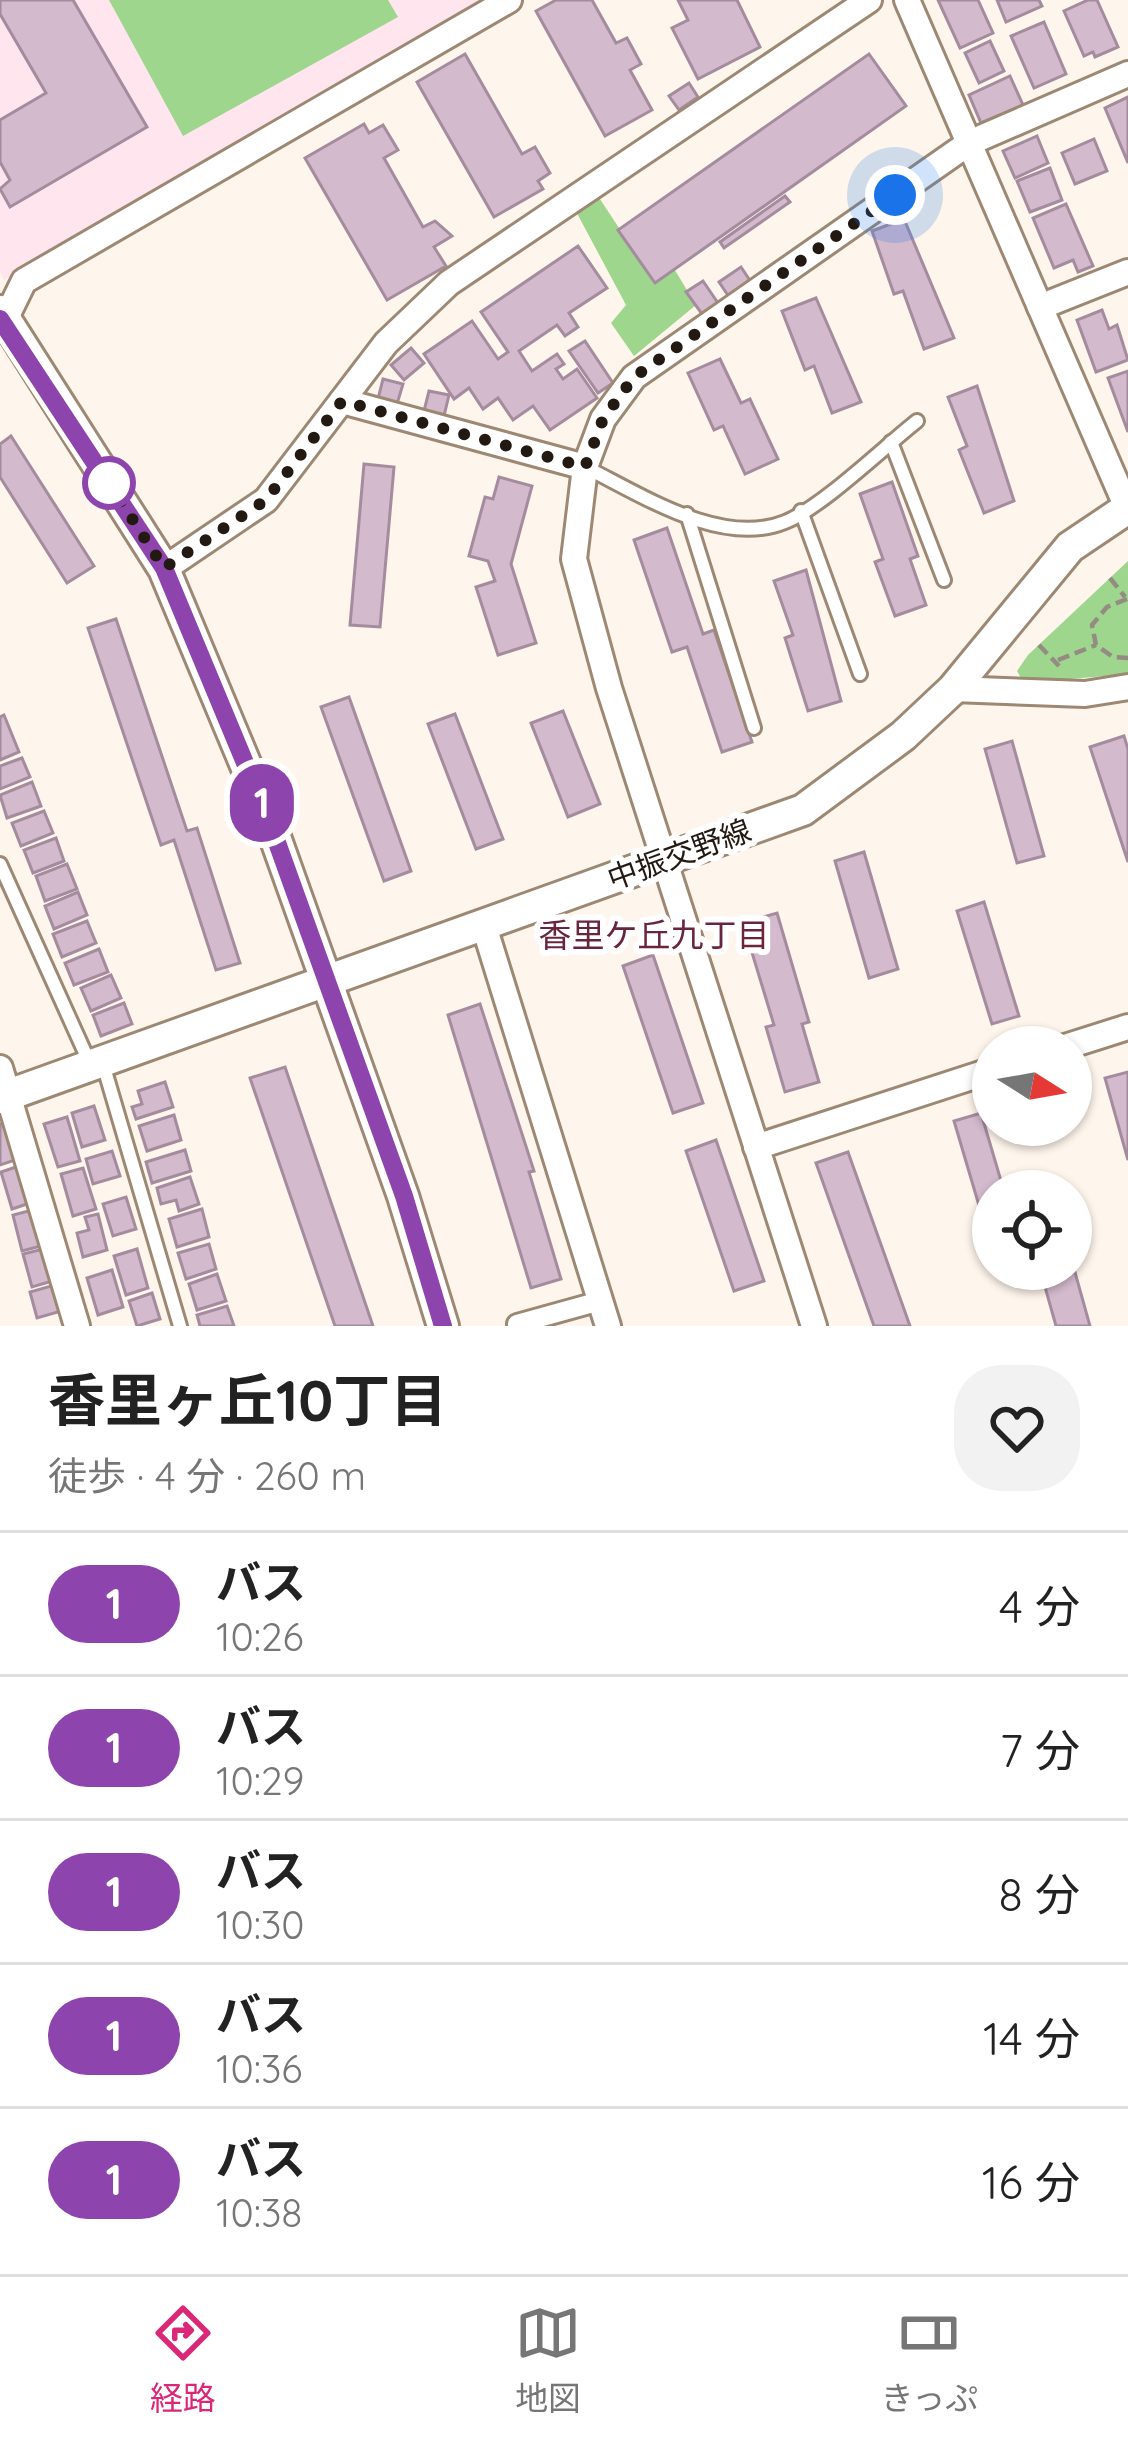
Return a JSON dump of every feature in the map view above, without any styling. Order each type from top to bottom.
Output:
[{"type":"street","points":[[443,1326],[404,1196],[270,823],[164,568],[1,320],[24,281],[508,0]]},
{"type":"street","points":[[164,568],[266,500],[386,343],[449,284],[869,0]]},
{"type":"street","points":[[908,0],[1128,509]]},
{"type":"street","points":[[807,1324],[574,559],[585,467],[603,419],[634,377],[969,143],[1128,74]]},
{"type":"street","points":[[1040,307],[1128,272]]},
{"type":"street","points":[[342,401],[585,467]]},
{"type":"street","name":"中振交野線","points":[[3,1088],[97,1065],[803,810],[861,772],[953,689],[1070,547],[1128,509]]},
{"type":"street","points":[[953,689],[1085,694],[1128,687]]},
{"type":"street","points":[[484,926],[603,1314],[517,1324]]},
{"type":"street","points":[[1092,1038],[1128,1027]]},
{"type":"street","points":[[756,1147],[972,1077]]},
{"type":"street","points":[[3,1088],[77,1326]]},
{"type":"lane","points":[[585,467],[687,514],[755,528],[786,522],[917,421]]},
{"type":"lane","points":[[891,442],[944,580]]},
{"type":"lane","points":[[801,511],[860,674]]},
{"type":"lane","points":[[687,514],[754,728]]},
{"type":"lane","points":[[0,864],[97,1065],[180,1326]]},
{"type":"path","points":[[1110,578],[1127,600],[1107,607],[1093,625],[1096,645],[1113,657],[1128,658]]},
{"type":"path","points":[[1039,645],[1058,661],[1062,683]]},
{"type":"path","points":[[1058,661],[1096,645]]},
{"type":"shaded area","points":[[0,0],[485,0],[4,280],[0,272]]},
{"type":"green space","points":[[109,0],[388,0],[398,17],[183,136]]},
{"type":"green space","points":[[594,190],[652,278],[670,262],[696,305],[634,356],[611,323],[626,305],[572,204]]},
{"type":"green space","points":[[1128,561],[1128,674],[1024,683],[1017,671],[1028,655]]},
{"type":"building","points":[[0,0],[73,0],[147,127],[10,207],[0,189],[10,180],[0,162],[0,120],[46,93],[0,14]]},
{"type":"building","points":[[556,0],[592,0],[616,43],[627,38],[641,64],[630,70],[652,110],[605,136],[536,11]]},
{"type":"building","points":[[678,0],[737,0],[760,47],[698,79],[672,28],[688,20]]},
{"type":"building","points":[[938,0],[978,0],[993,33],[960,48]]},
{"type":"building","points":[[997,0],[1039,0],[1042,6],[1006,22]]},
{"type":"building","points":[[1097,0],[1118,47],[1095,57],[1093,52],[1084,56],[1064,11]]},
{"type":"building","points":[[1044,22],[1066,74],[1034,88],[1011,36]]},
{"type":"building","points":[[990,41],[1004,71],[979,83],[965,53]]},
{"type":"building","points":[[465,54],[522,154],[535,147],[550,173],[538,181],[543,189],[494,217],[417,82]]},
{"type":"building","points":[[869,54],[906,106],[655,283],[618,230]]},
{"type":"building","points":[[1010,76],[1023,105],[981,123],[969,95]]},
{"type":"building","points":[[689,83],[698,97],[679,110],[669,96]]},
{"type":"building","points":[[1128,97],[1128,163],[1105,108]]},
{"type":"building","points":[[364,124],[369,133],[383,125],[398,150],[384,158],[423,227],[435,221],[452,236],[434,247],[446,266],[387,300],[305,158]]},
{"type":"building","points":[[1037,136],[1048,163],[1015,178],[1003,151]]},
{"type":"building","points":[[1094,139],[1107,171],[1075,184],[1062,153]]},
{"type":"building","points":[[1050,168],[1062,200],[1030,212],[1017,181]]},
{"type":"building","points":[[785,196],[790,202],[724,248],[720,242]]},
{"type":"building","points":[[1066,204],[1093,266],[1078,272],[1073,260],[1054,268],[1033,218]]},
{"type":"building","points":[[904,219],[954,338],[924,349],[903,291],[894,294],[872,231]]},
{"type":"building","points":[[578,246],[607,288],[569,313],[578,327],[565,336],[557,325],[519,351],[532,371],[557,354],[564,364],[556,369],[563,379],[577,369],[597,398],[550,430],[533,406],[513,420],[498,398],[483,409],[469,388],[454,399],[424,354],[472,321],[498,359],[508,352],[481,312]]},
{"type":"building","points":[[741,267],[751,282],[729,297],[719,282]]},
{"type":"building","points":[[703,281],[718,303],[702,314],[686,292]]},
{"type":"building","points":[[816,298],[861,402],[832,413],[814,366],[805,370],[782,311]]},
{"type":"building","points":[[1102,310],[1109,329],[1117,325],[1128,360],[1096,372],[1077,320]]},
{"type":"building","points":[[585,341],[613,383],[598,393],[569,351]]},
{"type":"building","points":[[411,348],[424,363],[404,380],[391,365]]},
{"type":"building","points":[[720,359],[741,403],[750,399],[778,459],[745,474],[723,426],[714,430],[688,373]]},
{"type":"building","points":[[1128,371],[1128,432],[1108,378]]},
{"type":"building","points":[[383,379],[403,384],[397,404],[378,399]]},
{"type":"building","points":[[977,386],[1014,501],[984,513],[959,450],[967,446],[948,397]]},
{"type":"building","points":[[429,391],[449,395],[444,416],[424,411]]},
{"type":"building","points":[[11,436],[94,566],[67,583],[0,477],[0,444]]},
{"type":"building","points":[[364,464],[394,467],[380,627],[350,625]]},
{"type":"building","points":[[499,477],[532,486],[511,564],[536,643],[498,655],[476,587],[495,581],[488,561],[469,556],[485,497],[493,499]]},
{"type":"building","points":[[892,482],[918,556],[910,559],[926,605],[895,616],[875,562],[883,559],[860,494]]},
{"type":"building","points":[[667,528],[703,634],[714,630],[752,742],[722,752],[687,647],[672,652],[634,540]]},
{"type":"building","points":[[806,570],[841,701],[808,711],[785,638],[793,635],[774,581]]},
{"type":"building","points":[[116,619],[187,831],[197,828],[240,963],[216,970],[174,840],[161,845],[88,628]]},
{"type":"building","points":[[349,697],[411,871],[384,881],[321,707]]},
{"type":"building","points":[[563,711],[600,804],[568,817],[531,723]]},
{"type":"building","points":[[455,714],[503,839],[476,849],[428,724]]},
{"type":"building","points":[[4,715],[19,752],[0,760],[0,717]]},
{"type":"building","points":[[1124,736],[1128,749],[1128,862],[1090,747]]},
{"type":"building","points":[[1012,741],[1044,856],[1017,863],[985,749]]},
{"type":"building","points":[[22,758],[30,777],[0,789],[0,766]]},
{"type":"building","points":[[32,782],[41,806],[7,818],[0,795]]},
{"type":"building","points":[[44,811],[53,833],[21,846],[12,823]]},
{"type":"building","points":[[56,838],[64,861],[33,873],[24,850]]},
{"type":"building","points":[[864,852],[898,969],[869,978],[835,861]]},
{"type":"building","points":[[67,864],[77,889],[45,901],[36,876]]},
{"type":"building","points":[[78,892],[87,915],[54,929],[45,906]]},
{"type":"building","points":[[984,902],[1019,1016],[992,1024],[957,911]]},
{"type":"building","points":[[777,913],[809,1022],[802,1024],[819,1082],[785,1092],[766,1027],[774,1025],[743,923]]},
{"type":"building","points":[[87,921],[96,943],[62,957],[53,934]]},
{"type":"building","points":[[99,949],[108,972],[74,985],[65,963]]},
{"type":"building","points":[[653,955],[703,1103],[673,1113],[623,966]]},
{"type":"building","points":[[111,975],[121,998],[91,1011],[81,988]]},
{"type":"building","points":[[124,1003],[132,1024],[101,1036],[93,1015]]},
{"type":"building","points":[[480,1004],[534,1171],[529,1172],[561,1279],[531,1288],[448,1015]]},
{"type":"building","points":[[285,1067],[373,1326],[335,1326],[250,1078]]},
{"type":"building","points":[[1128,1072],[1128,1160],[1105,1078]]},
{"type":"building","points":[[165,1082],[173,1107],[136,1119],[132,1107],[142,1104],[138,1091]]},
{"type":"building","points":[[94,1106],[105,1140],[82,1147],[72,1113]]},
{"type":"building","points":[[174,1115],[181,1140],[147,1151],[139,1126]]},
{"type":"building","points":[[972,1116],[972,1146],[991,1146],[998,1170],[972,1170],[972,1182],[954,1121]]},
{"type":"building","points":[[67,1117],[80,1161],[58,1167],[44,1124]]},
{"type":"building","points":[[9,1121],[21,1158],[0,1165],[0,1124]]},
{"type":"building","points":[[716,1140],[764,1281],[734,1291],[686,1151]]},
{"type":"building","points":[[185,1150],[191,1171],[152,1183],[146,1162]]},
{"type":"building","points":[[112,1151],[120,1176],[93,1184],[86,1159]]},
{"type":"building","points":[[848,1152],[910,1326],[874,1326],[816,1163]]},
{"type":"building","points":[[22,1165],[33,1202],[12,1209],[1,1172]]},
{"type":"building","points":[[83,1168],[96,1209],[73,1216],[61,1174]]},
{"type":"building","points":[[190,1177],[199,1204],[179,1211],[176,1200],[161,1204],[157,1188]]},
{"type":"building","points":[[126,1197],[136,1229],[113,1236],[103,1204]]},
{"type":"building","points":[[36,1209],[45,1245],[22,1251],[13,1215]]},
{"type":"building","points":[[202,1209],[209,1237],[177,1247],[169,1219]]},
{"type":"building","points":[[98,1214],[107,1250],[83,1257],[77,1233],[89,1230],[85,1217]]},
{"type":"building","points":[[209,1244],[216,1269],[186,1279],[178,1253]]},
{"type":"building","points":[[47,1248],[56,1280],[32,1287],[23,1254]]},
{"type":"building","points":[[137,1249],[148,1288],[126,1295],[114,1256]]},
{"type":"building","points":[[112,1270],[123,1307],[98,1315],[87,1278]]},
{"type":"building","points":[[217,1274],[226,1301],[197,1310],[189,1284]]},
{"type":"building","points":[[58,1284],[65,1310],[37,1318],[30,1292]]},
{"type":"building","points":[[1046,1290],[1080,1290],[1090,1326],[1056,1326]]},
{"type":"building","points":[[152,1293],[160,1319],[137,1326],[129,1301]]},
{"type":"building","points":[[227,1306],[234,1326],[200,1326],[197,1315]]},
{"type":"bus line","name":"1","points":[[0,319],[5,320],[164,568],[270,823],[404,1196],[443,1326]]},
{"type":"district","name":"香里ケ丘九丁目","points":[[654,934]]},
{"type":"route","points":[[109,483],[164,568],[266,500],[342,401],[585,467],[603,419],[634,377],[895,195]]}]
